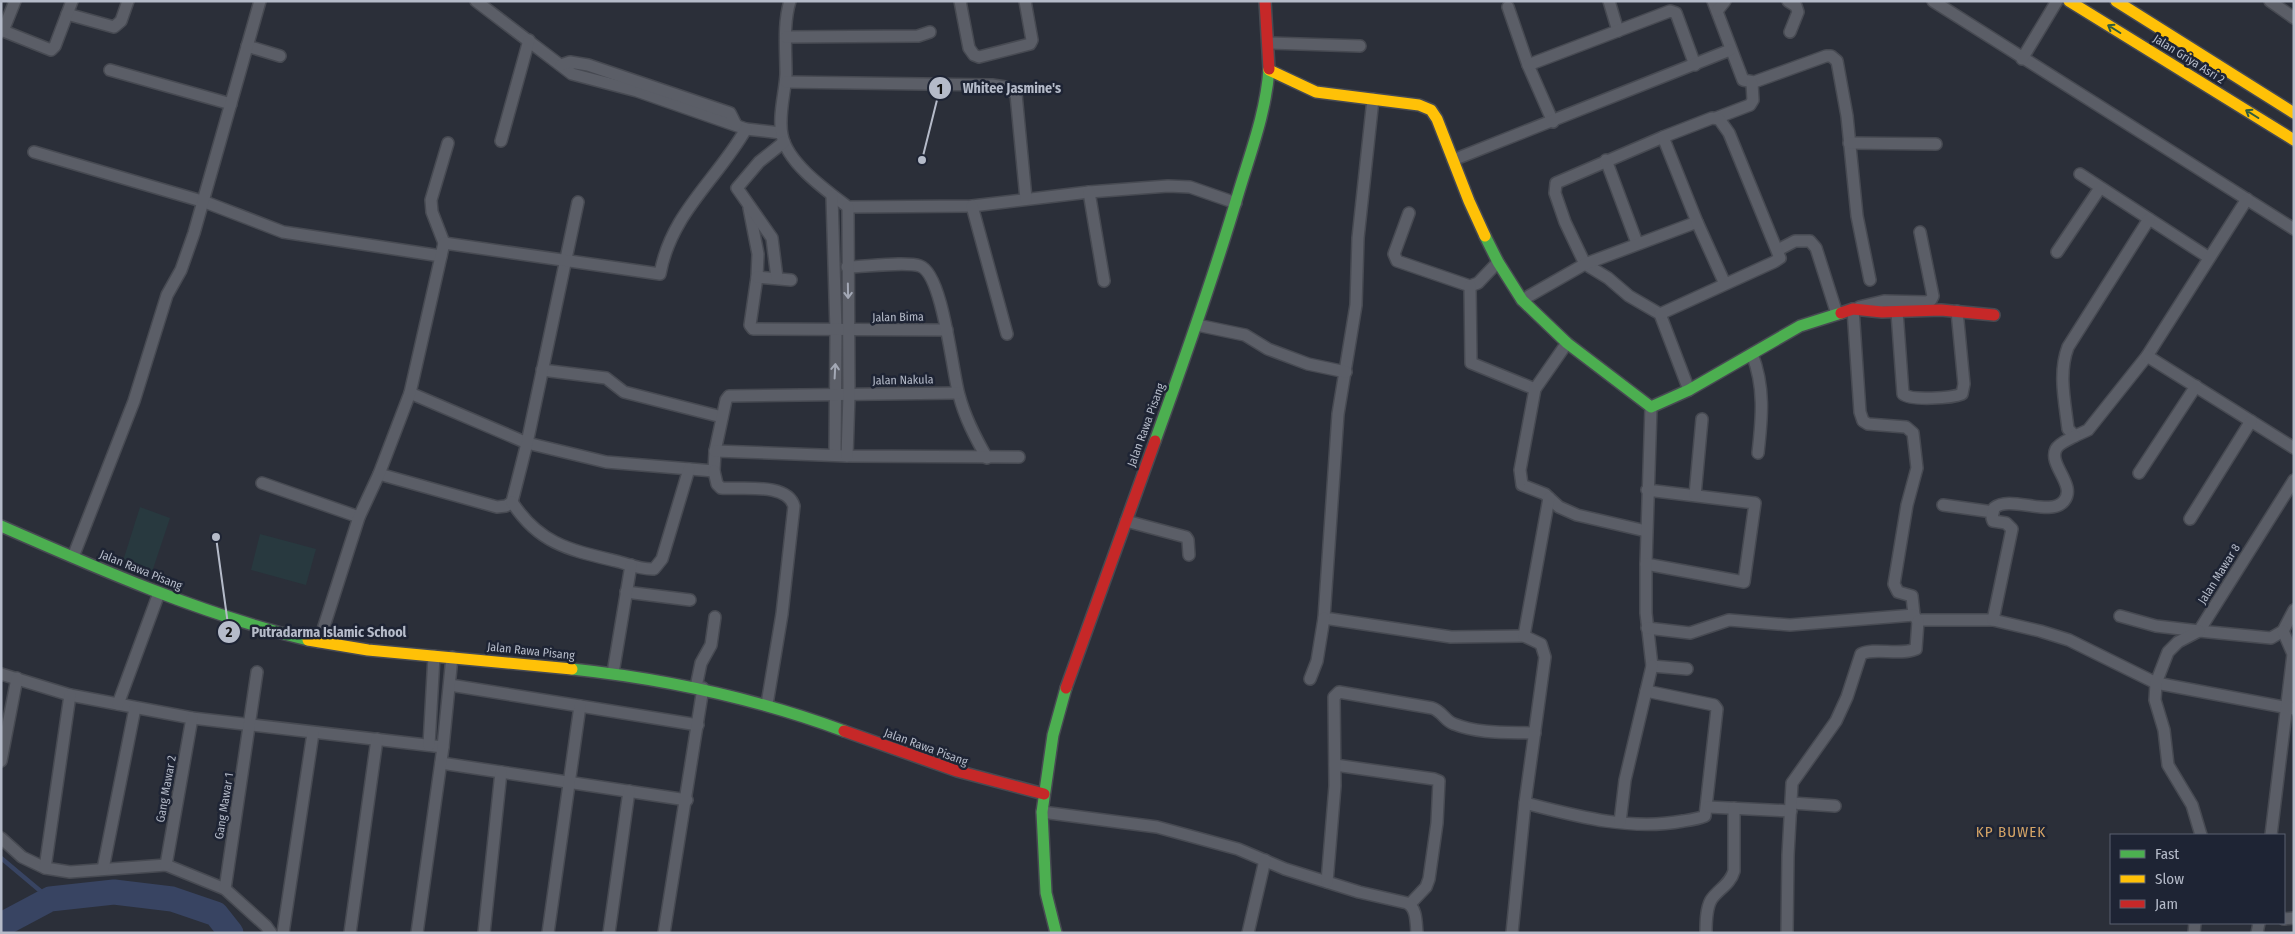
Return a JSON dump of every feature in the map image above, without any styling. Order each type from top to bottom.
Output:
[{"type":"street","points":[[15,1],[2,31],[51,50],[55,46],[72,1]]},
{"type":"street","points":[[67,14],[114,27],[121,21],[128,1]]},
{"type":"street","points":[[73,557],[134,401],[167,295],[181,270],[205,202],[260,1]]},
{"type":"street","points":[[476,1],[572,74],[586,79],[653,92],[741,127],[783,138]]},
{"type":"street","points":[[790,1],[786,37],[783,138],[796,162],[832,196],[848,207],[972,206],[1089,192],[1180,186],[1202,190],[1236,203]]},
{"type":"street","points":[[960,1],[969,48],[974,55],[979,57],[1030,44],[1032,40],[1024,1]]},
{"type":"street","name":"Jalan Rawa Pisang","points":[[1,526],[159,593],[242,624],[319,642],[377,651],[613,674],[700,688],[767,704],[961,775],[1044,794],[1054,735],[1072,669],[1197,325],[1236,203],[1267,95],[1269,43],[1265,1]]},
{"type":"street","points":[[1609,1],[1618,31]]},
{"type":"street","points":[[1725,1],[1715,6],[1730,50],[1743,80],[1752,83],[1826,56],[1834,58],[1840,73],[1857,216],[1870,280]]},
{"type":"street","points":[[1788,1],[1796,6],[1798,12],[1790,32]]},
{"type":"street","points":[[1933,1],[2022,59],[2294,229]]},
{"type":"street","points":[[2022,59],[2057,1]]},
{"type":"street","name":"Jalan Griya Asri 2","points":[[2069,1],[2294,140]]},
{"type":"street","name":"Jalan Griya Asri 2","points":[[2116,1],[2294,113]]},
{"type":"street","points":[[2270,1],[2294,18]]},
{"type":"street","points":[[1508,7],[1528,66],[1553,122]]},
{"type":"street","points":[[1528,66],[1670,11],[1672,7]]},
{"type":"street","points":[[1672,7],[1695,65]]},
{"type":"street","points":[[786,37],[918,36],[930,32]]},
{"type":"street","points":[[501,140],[529,40]]},
{"type":"street","points":[[1269,43],[1360,46]]},
{"type":"street","points":[[247,46],[280,56]]},
{"type":"street","points":[[1453,160],[1553,122],[1730,50]]},
{"type":"street","points":[[110,70],[231,104]]},
{"type":"street","points":[[1269,70],[1295,84],[1316,92],[1420,105],[1431,110],[1437,119],[1468,201],[1498,262],[1522,300],[1567,343],[1651,407]]},
{"type":"street","points":[[786,82],[992,85],[1010,89],[1016,94],[1026,199]]},
{"type":"street","points":[[1689,390],[1660,314],[1629,296],[1608,278],[1585,264],[1565,222],[1555,187],[1556,183],[1606,160],[1663,137],[1750,106],[1753,100],[1752,83]]},
{"type":"street","points":[[1310,679],[1317,662],[1324,618],[1338,414],[1356,306],[1358,238],[1373,98]]},
{"type":"street","points":[[1660,314],[1778,260],[1780,256],[1729,133],[1723,123],[1716,118]]},
{"type":"street","points":[[444,243],[660,274],[669,241],[682,215],[732,152],[741,127]]},
{"type":"street","points":[[1663,137],[1697,222],[1726,284]]},
{"type":"street","points":[[777,278],[772,238],[749,208],[737,190],[737,186],[783,138]]},
{"type":"street","points":[[319,642],[359,517],[379,474],[410,393],[444,243],[432,212],[431,200],[448,143]]},
{"type":"street","points":[[1849,144],[1936,144]]},
{"type":"street","points":[[34,152],[205,202],[282,232],[441,256]]},
{"type":"street","points":[[1606,160],[1638,243]]},
{"type":"street","points":[[2080,174],[2208,258]]},
{"type":"street","points":[[2057,252],[2100,188]]},
{"type":"street","points":[[1089,192],[1104,281]]},
{"type":"street","points":[[832,196],[836,331],[834,396],[841,455]]},
{"type":"street","points":[[1993,620],[2012,529],[2006,523],[1993,521],[1992,512],[1994,508],[2002,504],[2051,507],[2064,501],[2067,496],[2066,488],[2056,460],[2055,452],[2057,447],[2088,430],[2147,356],[2246,198]]},
{"type":"street","points":[[379,474],[497,507],[506,506],[512,502],[527,443],[564,260],[578,202]]},
{"type":"street","points":[[972,206],[1007,334]]},
{"type":"street","points":[[841,455],[849,396],[848,207]]},
{"type":"street","points":[[749,208],[758,245],[757,277],[791,280]]},
{"type":"street","points":[[1409,213],[1394,254],[1396,261],[1470,286],[1478,283],[1498,262]]},
{"type":"street","points":[[2075,436],[2068,429],[2062,368],[2064,356],[2149,220]]},
{"type":"street","points":[[1522,300],[1585,264],[1697,222]]},
{"type":"street","points":[[1651,407],[1689,390],[1800,326],[1884,301],[1927,302],[1931,300],[1933,296],[1920,232]]},
{"type":"street","points":[[1778,250],[1795,241],[1810,241],[1816,248],[1837,314]]},
{"type":"street","points":[[847,267],[921,266],[926,270],[933,282],[947,330],[958,393],[967,420],[987,458]]},
{"type":"street","name":"Jalan Bima","points":[[757,277],[750,325],[753,329],[836,331],[947,330]]},
{"type":"street","points":[[1470,286],[1471,363],[1535,389]]},
{"type":"street","points":[[1855,309],[1897,312],[1957,311],[1994,315]]},
{"type":"street","points":[[1787,933],[1791,807],[1794,779],[1836,721],[1847,697],[1861,654],[1868,652],[1899,653],[1916,649],[1916,618],[1912,596],[1897,591],[1894,584],[1907,505],[1917,468],[1913,433],[1910,428],[1868,424],[1863,421],[1860,412],[1855,309]]},
{"type":"street","points":[[1897,312],[1903,394],[1910,397],[1950,397],[1962,394],[1964,384],[1957,311]]},
{"type":"street","points":[[1197,325],[1245,335],[1268,349],[1308,364],[1346,372]]},
{"type":"street","points":[[1567,343],[1535,389],[1520,478],[1523,487],[1539,492],[1567,511],[1577,515],[1646,531]]},
{"type":"street","points":[[1752,354],[1760,374],[1763,406],[1758,453]]},
{"type":"street","points":[[2147,356],[2294,448]]},
{"type":"street","points":[[542,370],[606,378],[624,392],[722,417]]},
{"type":"street","points":[[2140,472],[2196,386]]},
{"type":"street","points":[[410,393],[527,443],[606,462],[714,471],[717,484],[721,488],[776,490],[787,494],[792,499],[794,506],[782,614],[767,704]]},
{"type":"street","name":"Jalan Nakula","points":[[714,471],[715,451],[726,400],[734,395],[849,396],[958,393]]},
{"type":"street","points":[[1620,822],[1625,780],[1652,666],[1646,628],[1646,531],[1651,407]]},
{"type":"street","points":[[1695,495],[1702,419]]},
{"type":"street","points":[[2190,519],[2251,421]]},
{"type":"street","points":[[715,451],[987,458],[1019,457]]},
{"type":"street","points":[[512,502],[532,527],[554,543],[569,549],[650,569],[658,566],[689,469]]},
{"type":"street","name":"Jalan Mawar 8","points":[[2199,631],[2294,480]]},
{"type":"street","points":[[262,483],[359,517]]},
{"type":"street","points":[[1646,564],[1744,582],[1755,503],[1647,490]]},
{"type":"street","points":[[1524,636],[1549,498]]},
{"type":"street","points":[[1943,504],[1992,512]]},
{"type":"street","points":[[1126,521],[1186,537],[1190,555]]},
{"type":"street","points":[[613,674],[631,564]]},
{"type":"street","points":[[626,592],[690,600]]},
{"type":"street","points":[[118,704],[159,593]]},
{"type":"street","points":[[664,933],[698,725],[701,664],[711,645],[715,616]]},
{"type":"street","points":[[2120,616],[2156,626],[2260,638],[2274,637],[2282,630],[2292,616]]},
{"type":"street","points":[[1324,618],[1452,637],[1524,636],[1541,644],[1544,652],[1525,803],[1512,933]]},
{"type":"street","points":[[1646,628],[1690,633],[1729,620],[1790,625],[1916,618],[1993,620],[2069,640],[2156,683],[2291,708]]},
{"type":"street","points":[[2271,834],[2291,708],[2293,654],[2282,630]]},
{"type":"street","points":[[2199,631],[2171,647],[2156,683],[2156,708],[2164,730],[2168,765],[2192,805],[2201,834]]},
{"type":"street","points":[[429,745],[434,656]]},
{"type":"street","points":[[417,933],[441,763],[452,657]]},
{"type":"street","points":[[1652,666],[1687,669]]},
{"type":"street","name":"Gang Mawar 1","points":[[225,889],[257,672]]},
{"type":"street","points":[[1,674],[70,695],[192,718],[443,747]]},
{"type":"street","points":[[1,761],[17,678]]},
{"type":"street","points":[[450,685],[698,725]]},
{"type":"street","points":[[1525,803],[1591,818],[1620,822],[1671,823],[1701,818],[1706,814],[1717,709],[1714,706],[1646,691]]},
{"type":"street","points":[[1327,882],[1335,765],[1334,698],[1339,692],[1432,708],[1440,712],[1451,724],[1476,730],[1535,733]]},
{"type":"street","points":[[45,868],[70,695]]},
{"type":"street","points":[[548,933],[580,706]]},
{"type":"street","points":[[103,870],[135,708]]},
{"type":"street","name":"Gang Mawar 2","points":[[166,865],[192,718]]},
{"type":"street","points":[[283,933],[313,733]]},
{"type":"street","points":[[350,933],[377,739]]},
{"type":"street","points":[[441,763],[687,800]]},
{"type":"street","points":[[1335,765],[1434,778],[1439,782],[1437,823],[1429,879],[1426,887],[1410,904]]},
{"type":"street","points":[[486,932],[501,772]]},
{"type":"street","points":[[609,933],[629,791]]},
{"type":"street","points":[[1044,794],[1042,812],[1046,893],[1056,933]]},
{"type":"street","points":[[1708,807],[1835,806]]},
{"type":"street","points":[[1706,933],[1707,914],[1711,900],[1731,879],[1734,871],[1734,808]]},
{"type":"street","points":[[1042,812],[1157,827],[1218,843],[1327,882],[1410,904],[1414,912],[1417,933]]},
{"type":"street","points":[[1,838],[22,857],[45,868],[70,872],[166,865],[225,889],[266,926],[271,933]]},
{"type":"street","points":[[1248,933],[1265,860]]},
{"type":"shaded area","points":[[140,507],[170,518],[152,572],[123,561]]},
{"type":"shaded area","points":[[260,534],[316,549],[306,585],[251,570]]},
{"type":"waterway","points":[[1,858],[50,899]]},
{"type":"waterway","points":[[1,925],[50,899],[114,892],[172,899],[216,914],[231,933]]},
{"type":"traffic: fast","points":[[1155,441],[1209,286],[1253,146],[1265,101],[1269,69]]},
{"type":"traffic: fast","points":[[1485,236],[1498,262],[1522,300],[1567,343],[1651,407],[1689,390],[1800,326],[1841,313]]},
{"type":"traffic: fast","points":[[1,526],[152,590],[229,617],[308,640]]},
{"type":"traffic: fast","points":[[572,669],[642,678],[710,691],[811,719],[844,731]]},
{"type":"traffic: fast","points":[[1056,933],[1046,893],[1042,812],[1053,735],[1066,688]]},
{"type":"traffic: slow","points":[[2069,1],[2294,140]]},
{"type":"traffic: slow","points":[[2116,1],[2294,113]]},
{"type":"traffic: slow","points":[[1269,70],[1316,92],[1419,105],[1431,110],[1437,119],[1469,201],[1485,236]]},
{"type":"traffic: slow","points":[[308,640],[368,650],[572,669]]},
{"type":"traffic: jam","points":[[1265,1],[1269,69]]},
{"type":"traffic: jam","points":[[1841,313],[1853,309],[1882,312],[1941,310],[1994,315]]},
{"type":"traffic: jam","points":[[1066,688],[1155,441]]},
{"type":"traffic: jam","points":[[844,731],[957,771],[1044,794]]},
{"type":"place","name":"Whitee Jasmine's","points":[[922,160]]},
{"type":"place","name":"Putradarma Islamic School","points":[[216,537]]},
{"type":"district","name":"KP BUWEK","points":[[2011,832]]}]
